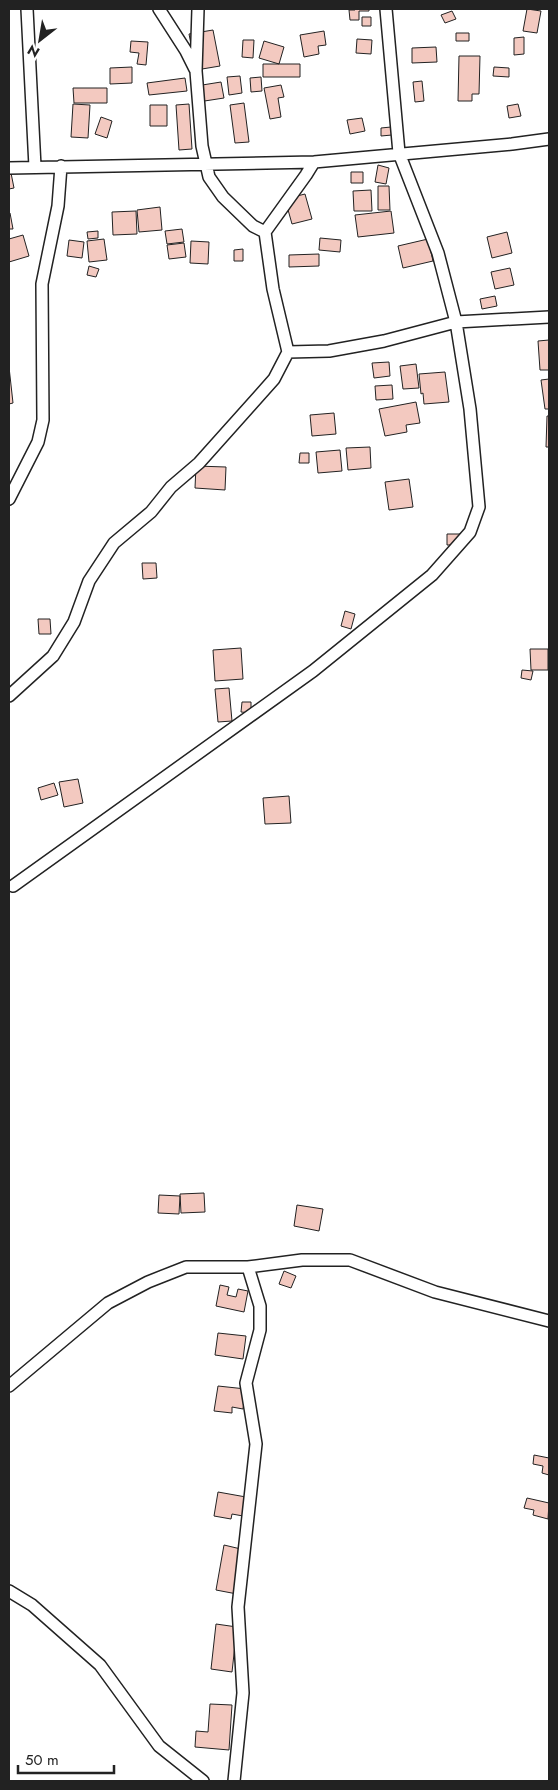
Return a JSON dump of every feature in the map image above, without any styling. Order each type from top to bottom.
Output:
[{"type":"street","points":[[27,9],[35,167]]},
{"type":"street","points":[[159,9],[186,51],[196,71]]},
{"type":"street","points":[[198,9],[196,71],[205,164],[209,177],[223,198],[252,226],[264,232]]},
{"type":"street","points":[[13,886],[314,671],[432,575],[470,532],[479,507],[470,409],[456,322],[438,253],[399,153],[384,10]]},
{"type":"street","points":[[9,168],[314,162],[549,139]]},
{"type":"street","points":[[9,696],[53,656],[74,622],[89,581],[114,543],[151,512],[171,487],[199,463],[274,379],[288,352],[273,289],[264,232],[314,162]]},
{"type":"street","points":[[9,499],[38,442],[43,420],[42,284],[58,206],[61,166]]},
{"type":"street","points":[[288,352],[329,351],[357,346],[384,341],[456,322],[549,317]]},
{"type":"street","points":[[9,1386],[108,1303],[148,1282],[186,1267],[248,1267],[302,1260],[350,1260],[435,1292],[549,1321]]},
{"type":"street","points":[[234,1781],[243,1693],[238,1607],[256,1444],[246,1383],[260,1330],[260,1306],[248,1267]]},
{"type":"street","points":[[9,1591],[32,1605],[100,1664],[158,1746],[204,1781]]},
{"type":"building","points":[[369,9],[369,11],[359,11],[359,20],[350,20],[349,10]]},
{"type":"building","points":[[527,9],[541,11],[537,33],[523,31]]},
{"type":"building","points":[[452,11],[456,19],[445,23],[441,15]]},
{"type":"building","points":[[362,17],[371,17],[371,26],[362,26]]},
{"type":"building","points":[[213,30],[220,66],[196,70],[189,34]]},
{"type":"building","points":[[324,31],[326,45],[318,46],[319,54],[304,57],[300,35]]},
{"type":"building","points":[[456,33],[469,33],[469,41],[456,41]]},
{"type":"building","points":[[524,37],[524,54],[514,55],[514,38]]},
{"type":"building","points":[[357,39],[372,40],[371,54],[356,53]]},
{"type":"building","points":[[243,40],[254,40],[253,58],[242,57]]},
{"type":"building","points":[[131,41],[148,42],[146,65],[137,64],[139,53],[130,52]]},
{"type":"building","points":[[264,41],[284,47],[279,64],[259,58]]},
{"type":"building","points":[[436,47],[437,62],[412,63],[412,48]]},
{"type":"building","points":[[459,56],[480,56],[479,94],[472,94],[472,101],[458,101]]},
{"type":"building","points":[[263,64],[300,64],[300,77],[263,77]]},
{"type":"building","points":[[132,67],[132,83],[110,84],[110,68]]},
{"type":"building","points":[[494,67],[509,68],[509,77],[493,76]]},
{"type":"building","points":[[240,76],[242,93],[229,95],[227,77]]},
{"type":"building","points":[[261,77],[262,91],[251,92],[250,78]]},
{"type":"building","points":[[185,78],[187,91],[149,95],[147,83]]},
{"type":"building","points":[[422,81],[424,101],[415,102],[413,82]]},
{"type":"building","points":[[221,82],[224,98],[198,102],[196,86]]},
{"type":"building","points":[[281,85],[284,97],[278,98],[281,117],[270,119],[264,88]]},
{"type":"building","points":[[73,88],[107,88],[107,103],[74,103]]},
{"type":"building","points":[[244,103],[249,142],[235,143],[230,105]]},
{"type":"building","points":[[73,104],[90,105],[88,138],[71,137]]},
{"type":"building","points":[[189,104],[192,149],[179,150],[176,105]]},
{"type":"building","points":[[518,104],[521,116],[509,118],[507,106]]},
{"type":"building","points":[[150,105],[167,105],[167,126],[150,126]]},
{"type":"building","points":[[101,117],[112,121],[107,138],[95,134]]},
{"type":"building","points":[[362,118],[365,131],[350,134],[347,120]]},
{"type":"building","points":[[391,127],[392,135],[381,136],[381,128]]},
{"type":"building","points":[[378,165],[389,168],[386,184],[375,182]]},
{"type":"building","points":[[351,172],[363,172],[363,183],[351,183]]},
{"type":"building","points":[[9,173],[11,173],[14,188],[9,189]]},
{"type":"building","points":[[378,186],[389,186],[390,210],[378,210]]},
{"type":"building","points":[[371,190],[372,211],[354,211],[353,191]]},
{"type":"building","points":[[305,194],[312,219],[292,224],[285,199]]},
{"type":"building","points":[[160,207],[162,230],[139,232],[137,210]]},
{"type":"building","points":[[136,211],[137,234],[113,235],[112,212]]},
{"type":"building","points":[[391,211],[394,233],[358,237],[355,215]]},
{"type":"building","points":[[10,213],[13,229],[9,229]]},
{"type":"building","points":[[182,229],[184,242],[167,244],[165,231]]},
{"type":"building","points":[[98,231],[98,238],[88,239],[87,232]]},
{"type":"building","points":[[507,232],[512,253],[492,258],[487,237]]},
{"type":"building","points":[[23,235],[29,256],[9,262],[9,239]]},
{"type":"building","points":[[320,238],[341,240],[340,252],[319,250]]},
{"type":"building","points":[[104,239],[107,260],[89,262],[87,241]]},
{"type":"building","points":[[428,239],[433,261],[403,268],[398,246]]},
{"type":"building","points":[[69,240],[84,242],[82,258],[67,256]]},
{"type":"building","points":[[191,241],[209,242],[208,264],[190,263]]},
{"type":"building","points":[[184,243],[186,257],[169,259],[167,245]]},
{"type":"building","points":[[243,249],[243,261],[234,261],[234,250]]},
{"type":"building","points":[[319,254],[319,266],[289,267],[289,255]]},
{"type":"building","points":[[89,266],[99,269],[96,277],[87,275]]},
{"type":"building","points":[[510,268],[514,285],[495,289],[491,272]]},
{"type":"building","points":[[495,296],[497,306],[482,309],[480,299]]},
{"type":"building","points":[[549,340],[549,370],[540,370],[538,341]]},
{"type":"building","points":[[389,362],[390,376],[374,378],[372,363]]},
{"type":"building","points":[[416,364],[419,388],[403,389],[400,366]]},
{"type":"building","points":[[9,367],[13,403],[9,404]]},
{"type":"building","points":[[445,372],[449,402],[424,404],[419,374]]},
{"type":"building","points":[[549,379],[549,409],[545,409],[541,380]]},
{"type":"building","points":[[392,385],[393,399],[376,400],[375,386]]},
{"type":"building","points":[[416,402],[420,423],[406,425],[407,432],[385,436],[379,409]]},
{"type":"building","points":[[334,413],[336,434],[312,436],[310,415]]},
{"type":"building","points":[[547,416],[549,416],[549,447],[546,447]]},
{"type":"building","points":[[370,447],[371,468],[348,470],[346,448]]},
{"type":"building","points":[[340,450],[342,471],[318,473],[316,452]]},
{"type":"building","points":[[300,453],[309,453],[309,463],[299,463]]},
{"type":"building","points":[[196,466],[226,467],[225,490],[195,488]]},
{"type":"building","points":[[409,479],[413,507],[389,510],[385,482]]},
{"type":"building","points":[[447,534],[460,534],[459,545],[447,545]]},
{"type":"building","points":[[142,563],[156,563],[157,578],[143,579]]},
{"type":"building","points":[[345,611],[355,614],[351,629],[341,626]]},
{"type":"building","points":[[38,619],[50,619],[51,634],[39,634]]},
{"type":"building","points":[[241,648],[243,679],[215,681],[213,650]]},
{"type":"building","points":[[530,649],[548,649],[548,670],[531,670]]},
{"type":"building","points":[[522,670],[533,671],[531,680],[521,678]]},
{"type":"building","points":[[229,688],[232,721],[218,722],[215,689]]},
{"type":"building","points":[[242,702],[251,702],[251,713],[241,712]]},
{"type":"building","points":[[78,779],[83,803],[64,807],[59,782]]},
{"type":"building","points":[[54,783],[58,795],[41,800],[38,788]]},
{"type":"building","points":[[289,796],[291,823],[265,824],[263,798]]},
{"type":"building","points":[[204,1193],[205,1212],[181,1213],[180,1194]]},
{"type":"building","points":[[159,1195],[180,1196],[179,1214],[158,1213]]},
{"type":"building","points":[[297,1205],[323,1209],[319,1231],[294,1226]]},
{"type":"building","points":[[284,1271],[296,1276],[291,1288],[279,1284]]},
{"type":"building","points":[[220,1285],[229,1287],[227,1295],[236,1297],[238,1289],[248,1291],[244,1312],[216,1306]]},
{"type":"building","points":[[218,1333],[246,1336],[243,1359],[215,1355]]},
{"type":"building","points":[[218,1386],[246,1389],[243,1409],[232,1407],[232,1413],[214,1411]]},
{"type":"building","points":[[534,1455],[549,1458],[549,1475],[542,1473],[543,1466],[533,1464]]},
{"type":"building","points":[[218,1492],[246,1497],[243,1516],[232,1514],[231,1519],[214,1516]]},
{"type":"building","points":[[527,1498],[549,1503],[548,1519],[533,1515],[534,1510],[524,1508]]},
{"type":"building","points":[[224,1545],[245,1550],[237,1594],[216,1590]]},
{"type":"building","points":[[216,1624],[237,1627],[232,1672],[211,1669]]},
{"type":"building","points":[[210,1704],[232,1705],[229,1750],[195,1747],[196,1731],[208,1732]]}]
